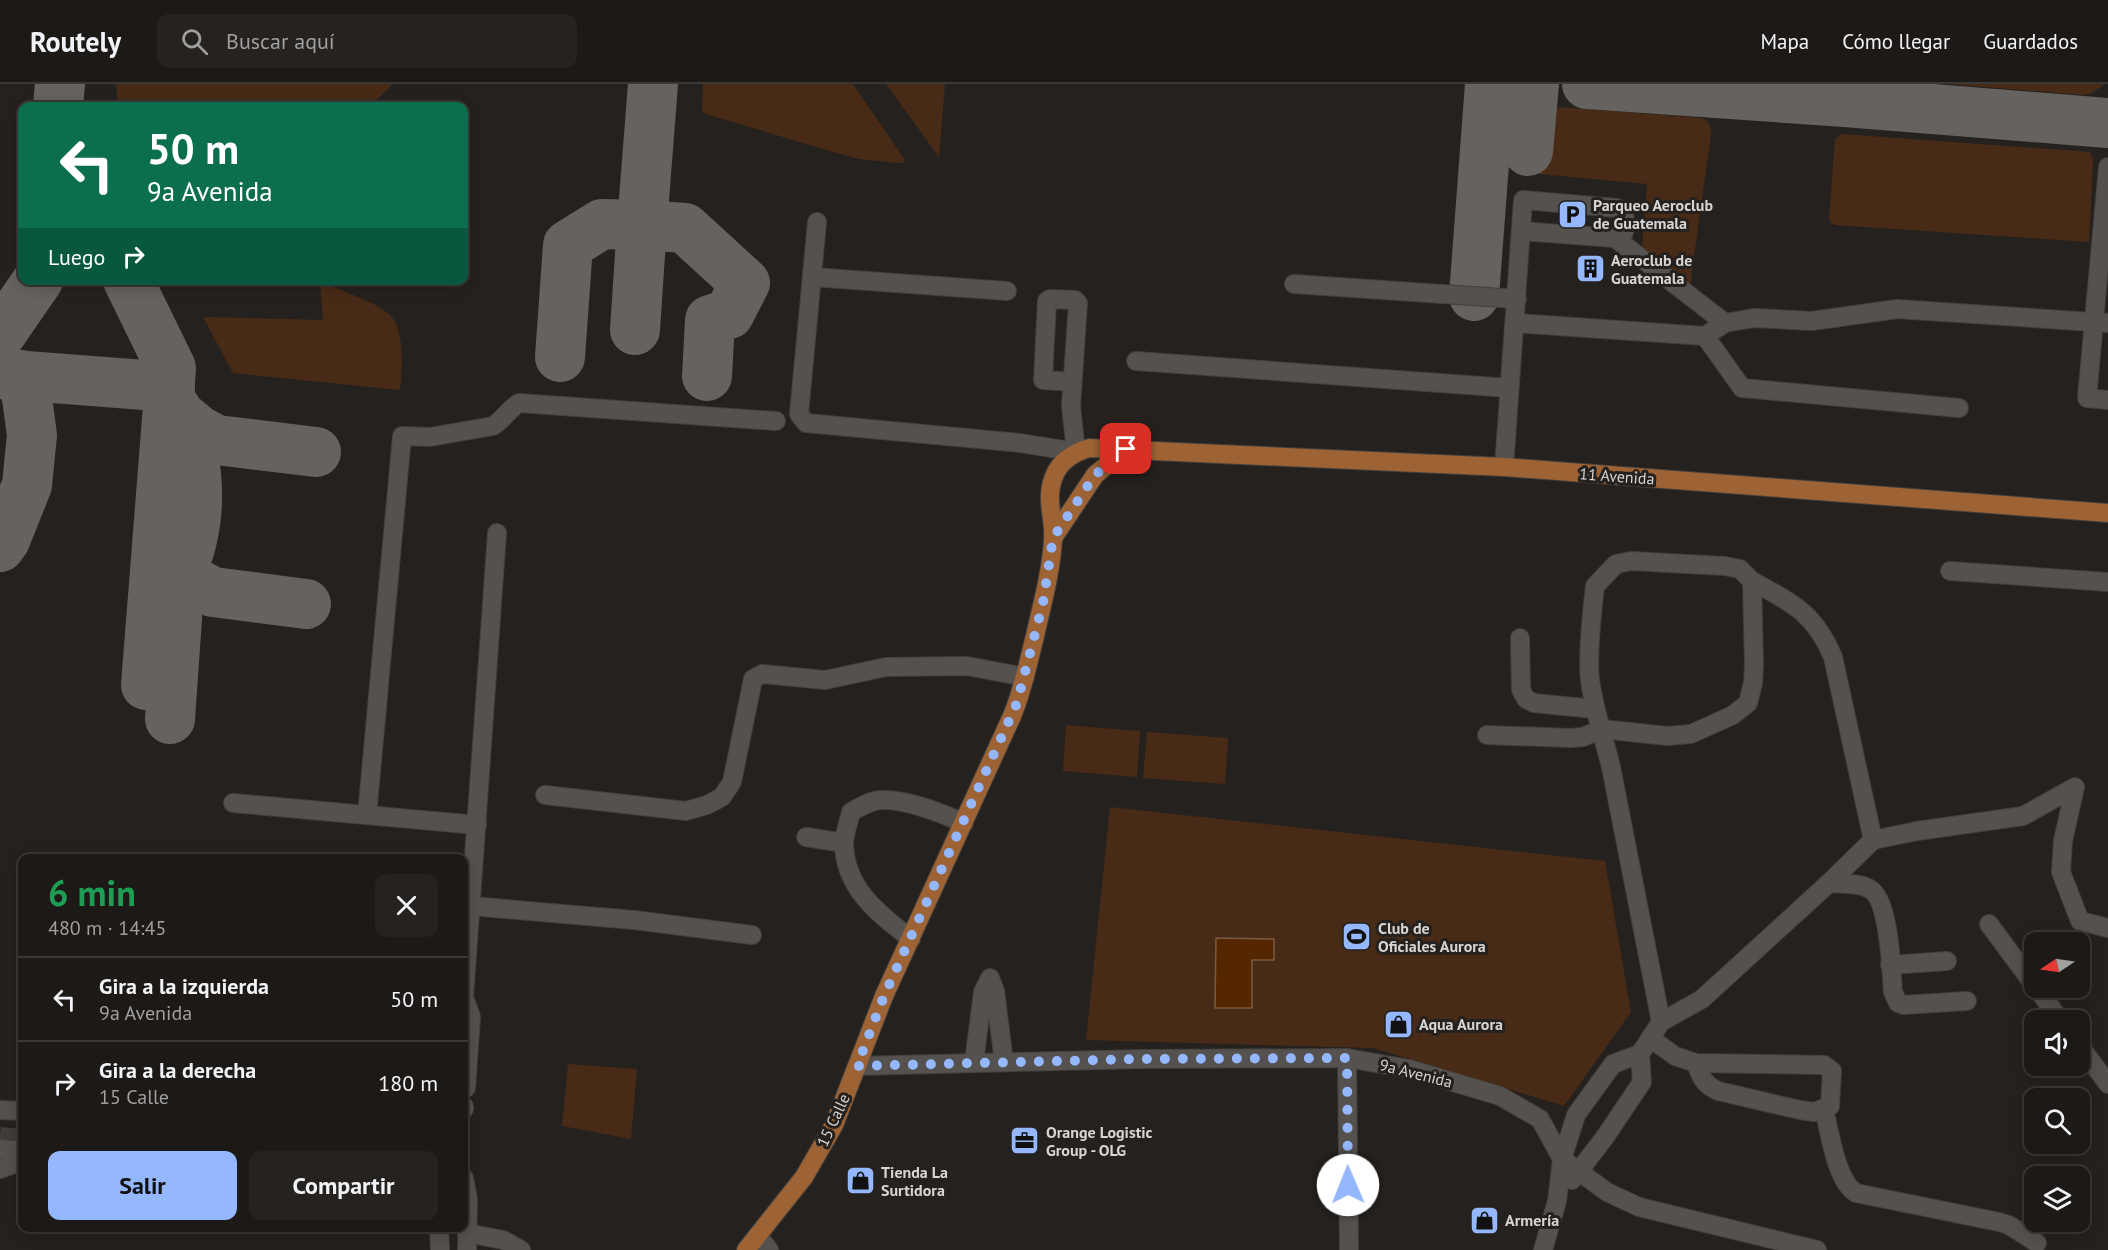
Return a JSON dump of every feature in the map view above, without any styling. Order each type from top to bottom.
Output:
[{"type":"main road","name":"11 Avenida","points":[[1077,452],[1089,448],[1126,449],[1504,467],[2108,513]]},
{"type":"main road","points":[[1053,538],[1095,475],[1126,449]]},
{"type":"main road","points":[[1053,538],[1049,507],[1051,489],[1057,472],[1065,461],[1077,452]]},
{"type":"main road","name":"15 Calle","points":[[758,1245],[804,1177],[834,1125],[884,996],[1012,716],[1025,677],[1043,603],[1053,538]]},
{"type":"street","points":[[2108,167],[2101,322],[2087,398],[2108,399]]},
{"type":"street","points":[[1504,467],[1523,200],[1617,208],[1623,211],[1626,217],[1624,232],[1615,238]]},
{"type":"street","points":[[817,222],[799,414],[806,423],[1020,443],[1077,452],[1071,406],[1072,382]]},
{"type":"street","points":[[1521,231],[1615,238],[1725,324]]},
{"type":"street","points":[[812,277],[1007,291]]},
{"type":"street","points":[[1294,284],[1517,299]]},
{"type":"street","points":[[1515,323],[1705,336],[1725,324],[1754,318],[1812,321],[1897,309],[2101,322]]},
{"type":"street","points":[[1705,336],[1742,388],[1959,408]]},
{"type":"street","points":[[1136,361],[1509,388]]},
{"type":"street","points":[[366,815],[402,436],[430,437],[493,426],[519,404],[776,421]]},
{"type":"street","points":[[468,945],[497,533]]},
{"type":"street","points":[[1661,1022],[1611,767],[1595,709],[1590,677],[1595,586],[1616,564],[1631,561],[1725,566],[1740,569],[1752,581],[1799,608],[1814,622],[1833,657],[1873,840]]},
{"type":"street","points":[[1950,571],[2108,582]]},
{"type":"street","points":[[1487,735],[1570,738],[1582,737],[1602,729],[1667,736],[1691,734],[1733,715],[1748,702],[1753,683],[1752,581]]},
{"type":"street","points":[[1520,638],[1521,690],[1526,699],[1534,703],[1595,709]]},
{"type":"street","points":[[545,795],[686,812],[722,797],[732,782],[753,679],[762,674],[825,680],[886,667],[967,666],[1025,677]]},
{"type":"street","points":[[1557,1201],[1605,1137],[1642,1082],[1640,1054],[1661,1022],[1702,999],[1873,840],[1905,832],[2023,816],[2075,788],[2063,841],[2061,872],[2080,921],[2108,928]]},
{"type":"street","points":[[911,939],[874,909],[863,897],[853,877],[844,843],[851,812],[866,804],[881,800],[920,806],[964,823]]},
{"type":"street","points":[[233,803],[477,825]]},
{"type":"street","points":[[806,837],[844,843]]},
{"type":"street","points":[[1829,883],[1857,884],[1868,887],[1876,893],[1884,913],[1893,992],[1898,1003],[1903,1005],[1967,1001]]},
{"type":"street","points":[[471,906],[634,920],[752,935]]},
{"type":"street","points":[[1989,924],[2024,971]]},
{"type":"street","points":[[1890,965],[1947,961]]},
{"type":"street","points":[[974,1062],[983,992],[990,978],[995,991],[1004,1062]]},
{"type":"street","points":[[468,1009],[471,1017],[468,1059]]},
{"type":"street","points":[[1650,1038],[1675,1056],[1696,1063],[1824,1065],[1832,1071],[1830,1107],[1814,1112],[1718,1091],[1706,1086],[1696,1063]]},
{"type":"street","points":[[1543,1250],[1557,1201],[1563,1160],[1576,1114],[1613,1064],[1640,1054]]},
{"type":"street","points":[[1347,1058],[1349,1250]]},
{"type":"street","name":"9a Avenida","points":[[857,1066],[974,1062],[1347,1058],[1409,1069],[1500,1096],[1539,1119],[1563,1160],[1606,1192],[1639,1207],[1817,1250]]},
{"type":"street","points":[[2090,1060],[2108,1084]]},
{"type":"street","points":[[0,1110],[18,1111]]},
{"type":"street","points":[[1824,1110],[1845,1183],[1856,1193],[1999,1222],[2009,1225],[2037,1243]]},
{"type":"street","points":[[0,1149],[18,1151]]},
{"type":"street","points":[[0,1170],[18,1163]]},
{"type":"street","points":[[440,1232],[440,1250]]},
{"type":"street","points":[[467,1241],[503,1240],[521,1250]]},
{"type":"shaded area","points":[[116,84],[393,84],[374,102],[118,102]]},
{"type":"shaded area","points":[[703,84],[853,84],[905,160],[903,163],[898,163],[860,159],[706,114],[702,111]]},
{"type":"shaded area","points":[[886,84],[945,84],[939,157]]},
{"type":"shaded area","points":[[1946,84],[2105,84],[2085,95]]},
{"type":"shaded area","points":[[1545,106],[1702,118],[1708,123],[1711,135],[1690,285],[1642,248],[1647,184],[1539,174]]},
{"type":"shaded area","points":[[1842,134],[2090,152],[2093,161],[2089,242],[1835,225],[1830,222],[1829,217],[1835,139]]},
{"type":"shaded area","points":[[320,285],[369,302],[392,317],[401,343],[400,390],[233,373],[203,317],[323,320]]},
{"type":"shaded area","points":[[1066,725],[1140,731],[1137,777],[1063,771]]},
{"type":"shaded area","points":[[1147,732],[1228,738],[1225,784],[1143,778]]},
{"type":"shaded area","name":"Club de Oficiales Aurora","points":[[1110,807],[1605,861],[1631,1012],[1564,1106],[1373,1048],[1086,1040]]},
{"type":"shaded area","points":[[1216,938],[1274,939],[1274,960],[1252,960],[1252,1008],[1215,1008]]},
{"type":"shaded area","points":[[568,1064],[637,1069],[631,1139],[562,1126]]},
{"type":"taxiway","points":[[58,102],[60,84]]},
{"type":"taxiway","points":[[560,357],[568,245],[602,224],[642,225],[653,84]]},
{"type":"taxiway","points":[[1474,296],[1490,84]]},
{"type":"taxiway","points":[[1528,151],[1534,84]]},
{"type":"taxiway","points":[[1587,84],[2108,123]]},
{"type":"taxiway","points":[[635,330],[642,225],[685,228],[745,283],[729,314],[710,320],[707,376]]},
{"type":"taxiway","points":[[0,335],[35,285]]},
{"type":"taxiway","points":[[130,285],[171,368],[146,685]]},
{"type":"taxiway","points":[[0,374],[170,387]]},
{"type":"taxiway","points":[[0,547],[27,485],[32,435],[21,375]]},
{"type":"taxiway","points":[[173,404],[180,415],[198,430],[217,440],[316,452]]},
{"type":"taxiway","points":[[170,719],[180,575],[193,537],[197,498],[194,459],[182,421]]},
{"type":"taxiway","points":[[161,551],[180,575],[213,592],[306,604]]},
{"type":"tunnel","points":[[0,1136],[18,1138]]},
{"type":"place","name":"Parqueo Aeroclub de Guatemala","points":[[1572,214]]},
{"type":"place","name":"Aeroclub de Guatemala","points":[[1590,269]]},
{"type":"place","name":"Club de Oficiales Aurora","points":[[1357,937]]},
{"type":"place","name":"Aqua Aurora","points":[[1398,1024]]},
{"type":"place","name":"Orange Logistic Group - OLG","points":[[1025,1141]]},
{"type":"place","name":"Tienda La Surtidora","points":[[860,1181]]},
{"type":"place","name":"Armería","points":[[1484,1220]]},
{"type":"route","points":[[1126,449],[1095,475],[1053,538],[1043,603],[1017,703],[884,996],[857,1066],[1142,1059],[1347,1058],[1348,1185]]}]
